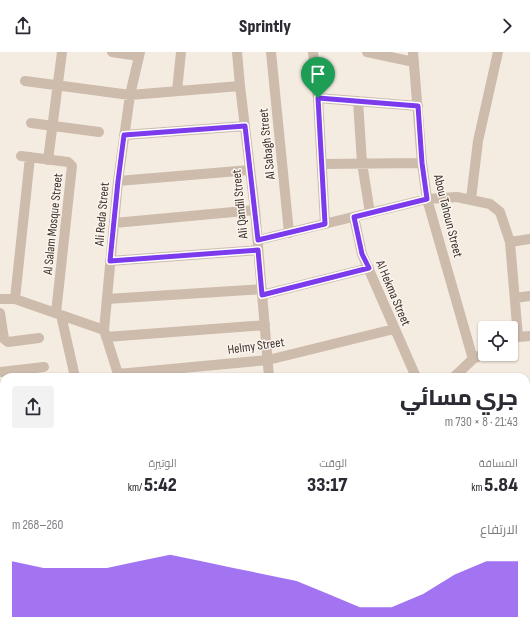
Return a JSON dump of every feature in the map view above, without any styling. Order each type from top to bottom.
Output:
[{"type":"street","points":[[48,160],[62,52]]},
{"type":"street","points":[[112,52],[140,54]]},
{"type":"street","points":[[177,91],[181,52]]},
{"type":"street","name":"Ali Qandil Street","points":[[237,52],[255,210],[270,373]]},
{"type":"street","name":"Al Sabagh Street","points":[[271,52],[289,233]]},
{"type":"street","points":[[314,52],[325,224]]},
{"type":"street","points":[[367,52],[414,57]]},
{"type":"street","points":[[471,199],[478,141],[498,52]]},
{"type":"street","name":"Ali Reda Street","points":[[117,373],[105,334],[107,299],[118,181],[124,135],[130,95],[140,54]]},
{"type":"street","name":"Abou Tahoun Street","points":[[414,57],[422,163],[427,199],[473,359]]},
{"type":"street","points":[[25,81],[130,95],[240,86]]},
{"type":"street","points":[[318,98],[418,106]]},
{"type":"street","points":[[358,101],[362,163],[370,213]]},
{"type":"street","points":[[31,123],[98,132]]},
{"type":"street","points":[[124,135],[245,126]]},
{"type":"street","name":"Al Salam Mosque Street","points":[[15,299],[26,157],[68,162],[72,166],[58,314]]},
{"type":"street","points":[[322,164],[422,163]]},
{"type":"street","points":[[118,181],[250,170]]},
{"type":"street","points":[[110,261],[258,245],[289,233],[427,199],[457,197],[471,199],[490,204],[500,212],[510,242],[515,298],[514,321]]},
{"type":"street","points":[[114,223],[255,210]]},
{"type":"street","name":"Al Hekma Street","points":[[354,217],[362,254],[414,373]]},
{"type":"street","points":[[510,242],[530,240]]},
{"type":"street","points":[[107,299],[262,292],[369,268]]},
{"type":"street","points":[[515,298],[530,296]]},
{"type":"street","points":[[0,299],[15,299],[58,314],[105,334],[265,325]]},
{"type":"street","points":[[0,313],[4,339],[8,342],[39,338]]},
{"type":"street","points":[[58,314],[74,373]]},
{"type":"street","name":"Helmy Street","points":[[146,373],[268,360],[394,329]]},
{"type":"street","points":[[518,338],[530,336]]},
{"type":"street","points":[[458,373],[473,359],[478,356]]},
{"type":"street","points":[[0,372],[44,368]]},
{"type":"route","points":[[318,98],[418,106],[422,163],[427,199],[354,217],[362,254],[369,268],[262,295],[258,250],[110,261],[124,135],[245,126],[258,240],[325,224],[318,98]]}]
